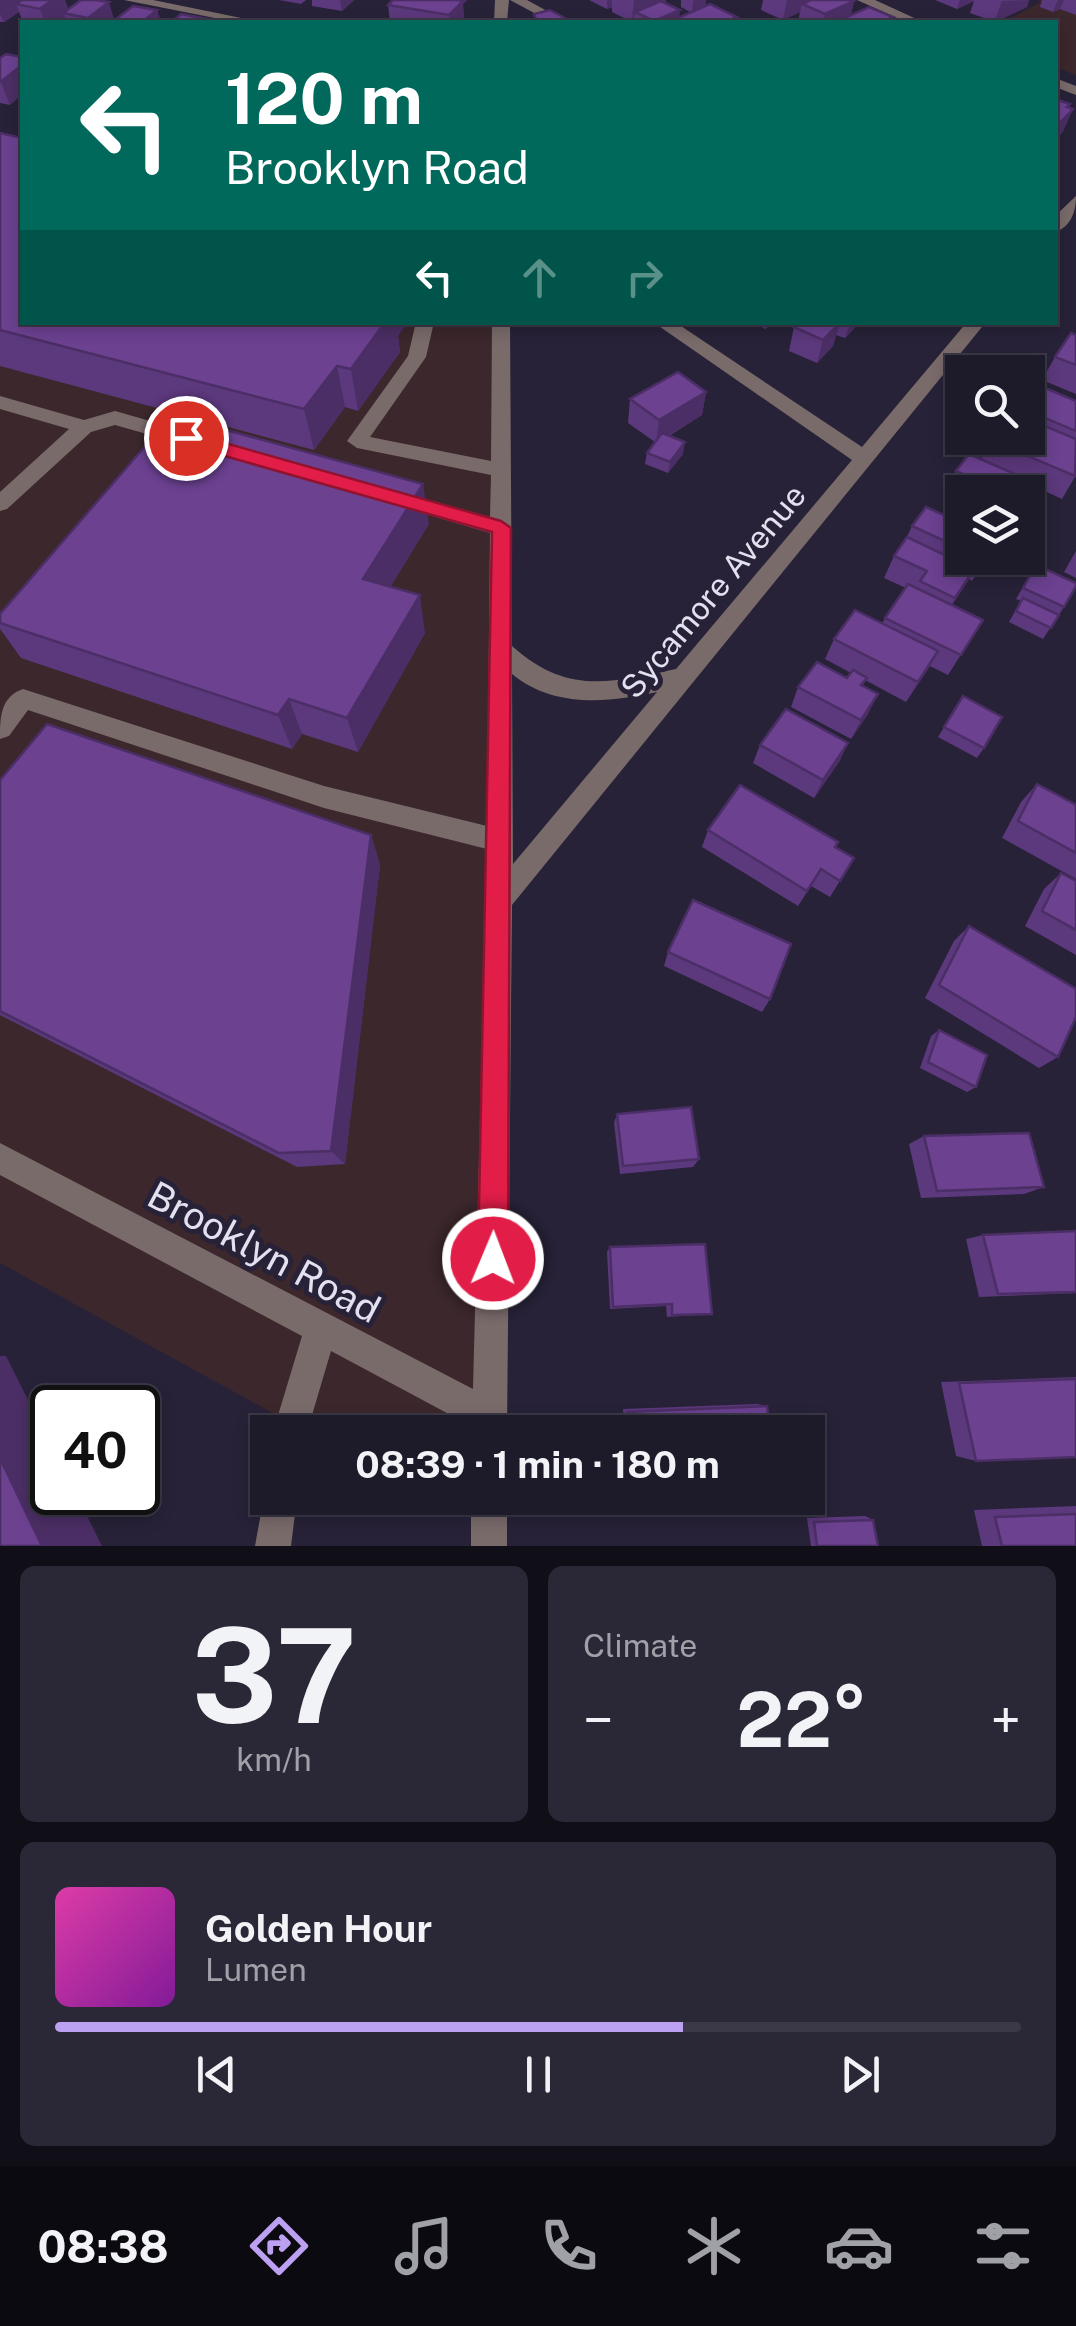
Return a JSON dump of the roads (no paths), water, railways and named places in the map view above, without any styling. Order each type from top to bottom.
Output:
[{"type":"street","points":[[132,0],[243,20]]},
{"type":"street","points":[[517,0],[556,20]]},
{"type":"street","points":[[864,0],[911,20]]},
{"type":"street","points":[[1058,223],[1076,202]]},
{"type":"street","points":[[424,325],[417,356],[357,442],[502,470]]},
{"type":"street","points":[[490,1415],[500,842],[500,325]]},
{"type":"street","points":[[666,325],[865,459]]},
{"type":"street","name":"Sycamore Avenue","points":[[499,901],[975,325]]},
{"type":"street","points":[[0,402],[84,427]]},
{"type":"street","points":[[0,504],[9,484],[84,427],[114,418],[208,445]]},
{"type":"street","points":[[376,492],[501,528]]},
{"type":"street","points":[[501,650],[536,679],[572,690],[608,692],[684,678]]},
{"type":"street","points":[[0,728],[23,698],[324,796],[500,842]]},
{"type":"street","name":"Brooklyn Road","points":[[0,1158],[321,1328],[473,1415]]},
{"type":"street","points":[[295,1415],[321,1328]]},
{"type":"street","points":[[273,1546],[277,1515]]},
{"type":"street","points":[[488,1546],[489,1515]]}]
